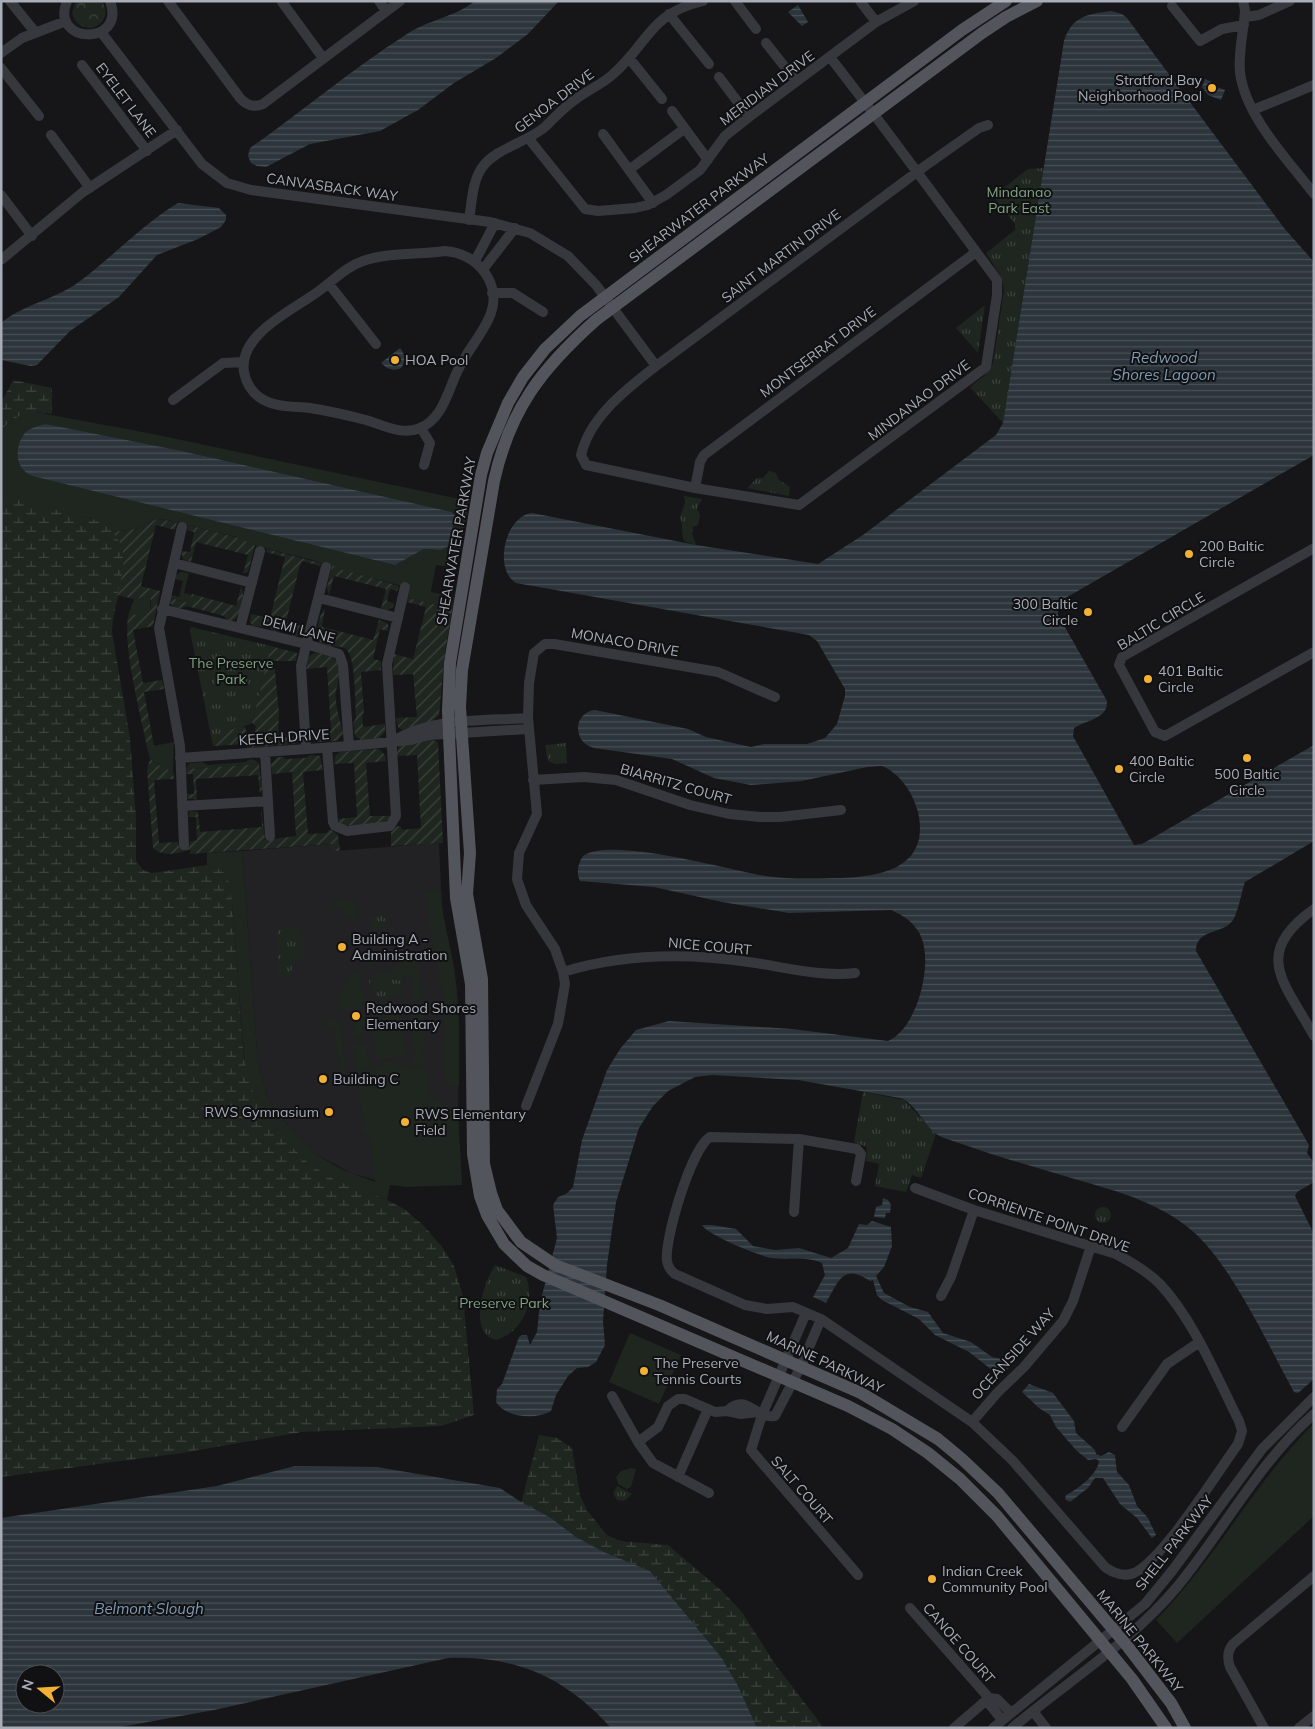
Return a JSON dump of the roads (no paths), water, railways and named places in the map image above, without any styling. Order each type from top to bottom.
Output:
[{"type":"main road","name":"SHEARWATER PARKWAY","points":[[468,1092],[471,984],[456,898],[455,728],[469,627],[494,481],[509,430],[528,394],[563,349],[612,308],[870,108],[962,30],[1006,1]]},
{"type":"main road","name":"SHEARWATER PARKWAY","points":[[484,1063],[482,979],[468,894],[470,854],[455,728],[450,662],[487,452],[508,403],[523,378],[558,335],[604,297],[870,108],[1006,17],[1037,1]]},
{"type":"main road","points":[[484,1063],[478,1082],[468,1092],[472,1105],[473,1154],[480,1196],[493,1230],[500,1240],[533,1270],[557,1282],[628,1310],[848,1406],[892,1429],[944,1466],[996,1516],[1154,1708],[1166,1728]]},
{"type":"main road","name":"MARINE PARKWAY","points":[[484,1063],[484,1164],[491,1194],[508,1228],[521,1242],[537,1255],[566,1270],[635,1295],[801,1366],[872,1399],[918,1426],[962,1459],[998,1493],[1118,1635],[1171,1703],[1185,1728]]},
{"type":"street","points":[[10,1],[35,32]]},
{"type":"street","points":[[67,1],[65,7],[66,21],[79,34],[86,36],[101,32],[110,20],[112,13],[110,1]]},
{"type":"street","points":[[168,1],[240,98],[248,105],[258,106],[400,1]]},
{"type":"street","points":[[379,1],[386,11]]},
{"type":"street","name":"GENOA DRIVE","points":[[469,220],[475,183],[481,169],[495,156],[529,139],[562,109],[611,76],[629,58],[651,29],[669,14],[703,1]]},
{"type":"street","points":[[735,1],[756,29]]},
{"type":"street","points":[[860,1],[876,22]]},
{"type":"street","name":"MERIDIAN DRIVE","points":[[529,139],[585,209],[602,211],[636,208],[653,203],[695,174],[708,160],[725,136],[749,117],[876,22],[914,1]]},
{"type":"street","points":[[1243,1],[1244,21],[1240,70],[1243,87],[1253,110],[1314,194]]},
{"type":"street","points":[[1172,6],[1200,41],[1222,29],[1259,16],[1290,1]]},
{"type":"street","points":[[282,2],[323,58]]},
{"type":"street","points":[[669,14],[709,64]]},
{"type":"street","points":[[1,53],[35,32],[66,21]]},
{"type":"street","name":"CANVASBACK WAY","points":[[101,32],[206,169],[234,186],[282,195],[495,223],[515,228],[547,241],[568,256],[604,297],[656,366]]},
{"type":"street","points":[[766,43],[796,81]]},
{"type":"street","name":"MINDANAO DRIVE","points":[[583,461],[593,468],[791,505],[801,504],[982,370],[988,360],[998,289],[997,280],[830,57]]},
{"type":"street","points":[[629,58],[662,99]]},
{"type":"street","name":"EYELET LANE","points":[[82,65],[147,151]]},
{"type":"street","points":[[1,68],[39,116]]},
{"type":"street","points":[[720,77],[749,117]]},
{"type":"street","points":[[1253,110],[1314,85]]},
{"type":"street","points":[[672,111],[708,160]]},
{"type":"street","name":"SAINT MARTIN DRIVE","points":[[583,461],[583,448],[599,419],[623,393],[656,366],[917,172],[979,128],[988,125]]},
{"type":"street","points":[[630,169],[684,129]]},
{"type":"street","points":[[1,260],[90,188],[177,130]]},
{"type":"street","points":[[603,134],[653,203]]},
{"type":"street","points":[[51,135],[90,188]]},
{"type":"street","points":[[1,195],[32,236]]},
{"type":"street","points":[[475,261],[495,223]]},
{"type":"street","points":[[484,268],[515,228]]},
{"type":"street","points":[[447,251],[475,261],[484,268],[492,293],[489,319],[458,370],[438,414],[421,428],[400,431],[349,415],[270,403],[258,396],[250,388],[246,378],[244,362],[249,345],[256,335],[355,264],[382,257],[447,251]]},
{"type":"street","name":"MONTSERRAT DRIVE","points":[[695,488],[700,462],[704,455],[976,252]]},
{"type":"street","points":[[329,284],[376,344]]},
{"type":"street","points":[[492,293],[513,293],[543,312]]},
{"type":"street","points":[[173,400],[223,363],[244,362]]},
{"type":"street","points":[[421,428],[430,443],[424,465]]},
{"type":"street","points":[[182,527],[162,608],[159,628],[180,746],[184,844]]},
{"type":"street","name":"BALTIC CIRCLE","points":[[1314,548],[1122,657],[1119,664],[1155,732],[1165,736],[1314,652]]},
{"type":"street","points":[[240,628],[260,551]]},
{"type":"street","points":[[174,563],[252,583]]},
{"type":"street","points":[[306,749],[301,666],[326,567]]},
{"type":"street","points":[[327,748],[335,825],[346,831],[389,827],[396,817],[387,664],[405,587]]},
{"type":"street","points":[[319,598],[398,618]]},
{"type":"street","name":"DEMI LANE","points":[[162,608],[336,652],[342,660],[349,746]]},
{"type":"street","name":"MONACO DRIVE","points":[[526,1106],[558,1024],[564,994],[563,972],[545,931],[526,905],[517,879],[519,853],[537,814],[528,723],[532,658],[536,650],[545,644],[718,672],[775,697]]},
{"type":"street","points":[[455,728],[528,723]]},
{"type":"street","name":"KEECH DRIVE","points":[[180,758],[391,742],[418,729],[455,728]]},
{"type":"street","points":[[265,752],[270,836]]},
{"type":"street","name":"BIARRITZ COURT","points":[[534,780],[584,776],[616,780],[690,805],[729,814],[780,817],[841,810]]},
{"type":"street","points":[[182,806],[268,800]]},
{"type":"street","points":[[1314,909],[1302,917],[1288,932],[1280,947],[1277,965],[1283,984],[1314,1036]]},
{"type":"street","name":"NICE COURT","points":[[563,972],[600,962],[667,956],[722,959],[832,976],[855,973]]},
{"type":"street","name":"CORRIENTE POINT DRIVE","points":[[856,1182],[861,1154],[859,1150],[800,1139],[714,1136],[704,1140],[695,1156],[682,1189],[667,1259],[669,1269],[675,1274],[745,1305],[767,1309],[793,1307],[821,1319],[972,1422],[1014,1461],[1104,1567],[1118,1574],[1132,1573],[1144,1566],[1162,1550],[1241,1438],[1241,1424],[1182,1314],[1159,1283],[1128,1260],[1091,1246],[974,1210],[915,1188]]},
{"type":"street","points":[[794,1212],[800,1139]]},
{"type":"street","points":[[941,1296],[951,1278],[974,1210]]},
{"type":"street","name":"OCEANSIDE WAY","points":[[972,1422],[998,1392],[1024,1367],[1063,1321],[1073,1301],[1091,1246]]},
{"type":"street","points":[[779,1376],[806,1313]]},
{"type":"street","points":[[638,1442],[658,1427],[668,1406],[676,1400],[685,1399],[715,1412],[726,1411],[737,1414],[760,1413],[775,1416],[801,1366],[821,1319]]},
{"type":"street","points":[[1122,1427],[1167,1364],[1198,1343]]},
{"type":"street","name":"SALT COURT","points":[[779,1376],[760,1413],[760,1427],[752,1444],[753,1454],[858,1575]]},
{"type":"street","points":[[612,1396],[638,1442],[653,1463],[709,1493]]},
{"type":"street","name":"SHELL PARKWAY","points":[[1118,1635],[1172,1571],[1262,1449],[1314,1397]]},
{"type":"street","points":[[678,1477],[708,1409]]},
{"type":"street","name":"SHELL PARKWAY","points":[[993,1728],[1010,1713],[1104,1646],[1177,1587],[1269,1462],[1314,1414]]},
{"type":"street","points":[[1264,1728],[1230,1667],[1229,1650],[1233,1644],[1314,1576]]},
{"type":"street","name":"CANOE COURT","points":[[910,1608],[987,1699],[1002,1720]]},
{"type":"street","name":"SHELL PARKWAY","points":[[1012,1728],[1104,1646]]},
{"type":"street","points":[[954,1728],[987,1699]]},
{"type":"street","name":"CANOE COURT","points":[[987,1699],[997,1699],[1010,1713]]},
{"type":"street","points":[[1032,1711],[1046,1728]]},
{"type":"street","points":[[1299,1728],[1314,1716]]},
{"type":"water","points":[[475,1],[559,1],[528,34],[496,58],[454,83],[418,110],[380,131],[310,144],[266,167],[251,163],[248,156],[250,148],[367,61],[415,29],[459,11]]},
{"type":"water","points":[[798,5],[808,22],[802,26],[788,12]]},
{"type":"water","name":"Redwood Shores Lagoon","points":[[1111,11],[1122,14],[1127,18],[1284,228],[1314,262],[1314,455],[1062,600],[1058,605],[1058,615],[1107,701],[1104,712],[1074,728],[1073,736],[1134,845],[1142,844],[1314,745],[1314,841],[1245,882],[1233,920],[1229,925],[1200,939],[1196,951],[1309,1145],[1307,1153],[1314,1163],[1314,1182],[1297,1192],[1295,1196],[1314,1234],[1314,1379],[1298,1393],[1294,1392],[1238,1289],[1211,1250],[1184,1224],[1156,1207],[1110,1189],[1003,1158],[943,1138],[931,1129],[910,1104],[900,1098],[798,1080],[712,1075],[695,1077],[668,1091],[653,1106],[639,1128],[616,1202],[607,1265],[603,1321],[605,1345],[596,1362],[588,1367],[577,1368],[568,1376],[556,1395],[551,1411],[537,1416],[514,1414],[496,1402],[497,1389],[502,1384],[519,1337],[527,1335],[530,1345],[537,1332],[540,1303],[557,1238],[553,1205],[558,1197],[566,1194],[573,1187],[582,1140],[607,1070],[620,1049],[636,1030],[669,1021],[792,1029],[888,1041],[899,1034],[915,1008],[921,991],[925,957],[923,943],[918,931],[906,918],[891,910],[789,913],[722,902],[654,887],[580,881],[578,868],[583,856],[597,851],[618,850],[671,856],[773,877],[799,879],[860,877],[896,867],[913,853],[919,840],[918,811],[904,783],[894,773],[882,766],[867,767],[802,781],[751,785],[714,778],[672,759],[594,748],[587,745],[579,735],[579,722],[587,712],[595,710],[688,729],[706,737],[751,747],[764,744],[807,744],[825,738],[837,724],[845,696],[845,689],[817,641],[809,635],[516,583],[509,576],[505,567],[505,544],[509,533],[515,523],[523,516],[532,513],[696,545],[818,564],[863,535],[996,435],[1003,423],[1064,41],[1071,26],[1076,21],[1095,13]]},
{"type":"water","name":"Stratford Bay Neighborhood Pool","points":[[1205,79],[1212,82],[1212,85],[1225,90],[1221,100],[1208,95],[1202,87]]},
{"type":"water","points":[[178,203],[219,208],[226,215],[226,220],[221,227],[198,239],[157,255],[119,297],[70,331],[37,365],[31,366],[1,360],[1,323],[76,284],[138,232]]},
{"type":"water","name":"HOA Pool","points":[[400,348],[404,358],[401,368],[390,369],[381,363]]},
{"type":"water","points":[[46,424],[182,451],[452,512],[455,516],[449,546],[441,550],[424,549],[395,565],[32,476],[26,473],[19,463],[19,445],[26,432]]},
{"type":"water","points":[[883,1198],[888,1200],[891,1205],[890,1213],[886,1213],[885,1218],[874,1217],[876,1207],[882,1205]]},
{"type":"water","points":[[872,1221],[891,1227],[892,1246],[884,1267],[876,1276],[884,1293],[910,1307],[928,1312],[943,1333],[971,1342],[992,1357],[1008,1360],[1011,1366],[1004,1372],[997,1374],[969,1352],[935,1335],[919,1319],[882,1300],[877,1295],[873,1280],[870,1281],[853,1273],[847,1274],[838,1282],[826,1303],[813,1297],[825,1275],[822,1263],[809,1260],[766,1257],[713,1234],[702,1225],[736,1229],[753,1246],[775,1250],[799,1248],[831,1258],[848,1248],[859,1224],[867,1225]]},
{"type":"water","points":[[1029,1384],[1053,1393],[1074,1421],[1076,1433],[1095,1450],[1096,1454],[1101,1456],[1109,1452],[1115,1455],[1117,1472],[1129,1485],[1137,1506],[1148,1518],[1156,1535],[1152,1538],[1137,1518],[1120,1504],[1103,1478],[1095,1478],[1088,1488],[1070,1502],[1065,1499],[1066,1495],[1091,1476],[1099,1461],[1096,1459],[1088,1460],[1076,1450],[1056,1427],[1050,1415],[1039,1408],[1022,1392]]},
{"type":"water","name":"Belmont Slough","points":[[295,1466],[377,1467],[500,1488],[551,1518],[576,1537],[604,1552],[650,1571],[721,1657],[737,1684],[757,1728],[611,1728],[576,1695],[538,1673],[496,1661],[473,1658],[448,1658],[214,1710],[115,1728],[1,1728],[1,1518],[217,1486]]},
{"type":"place","name":"Stratford Bay Neighborhood Pool","points":[[1212,88]]},
{"type":"place","name":"HOA Pool","points":[[395,360]]},
{"type":"place","name":"200 Baltic Circle","points":[[1189,554]]},
{"type":"place","name":"300 Baltic Circle","points":[[1088,612]]},
{"type":"place","name":"401 Baltic Circle","points":[[1148,679]]},
{"type":"place","name":"500 Baltic Circle","points":[[1247,758]]},
{"type":"place","name":"400 Baltic Circle","points":[[1119,769]]},
{"type":"place","name":"Building A - Administration","points":[[342,947]]},
{"type":"place","name":"Redwood Shores Elementary","points":[[356,1016]]},
{"type":"place","name":"Building C","points":[[323,1079]]},
{"type":"place","name":"RWS Gymnasium","points":[[329,1112]]},
{"type":"place","name":"RWS Elementary Field","points":[[405,1122]]},
{"type":"place","name":"The Preserve Tennis Courts","points":[[644,1371]]},
{"type":"place","name":"Indian Creek Community Pool","points":[[932,1579]]},
{"type":"park label","name":"Mindanao Park East","points":[[1019,200]]},
{"type":"park label","name":"The Preserve Park","points":[[231,672]]},
{"type":"park label","name":"Preserve Park","points":[[504,1303]]}]
